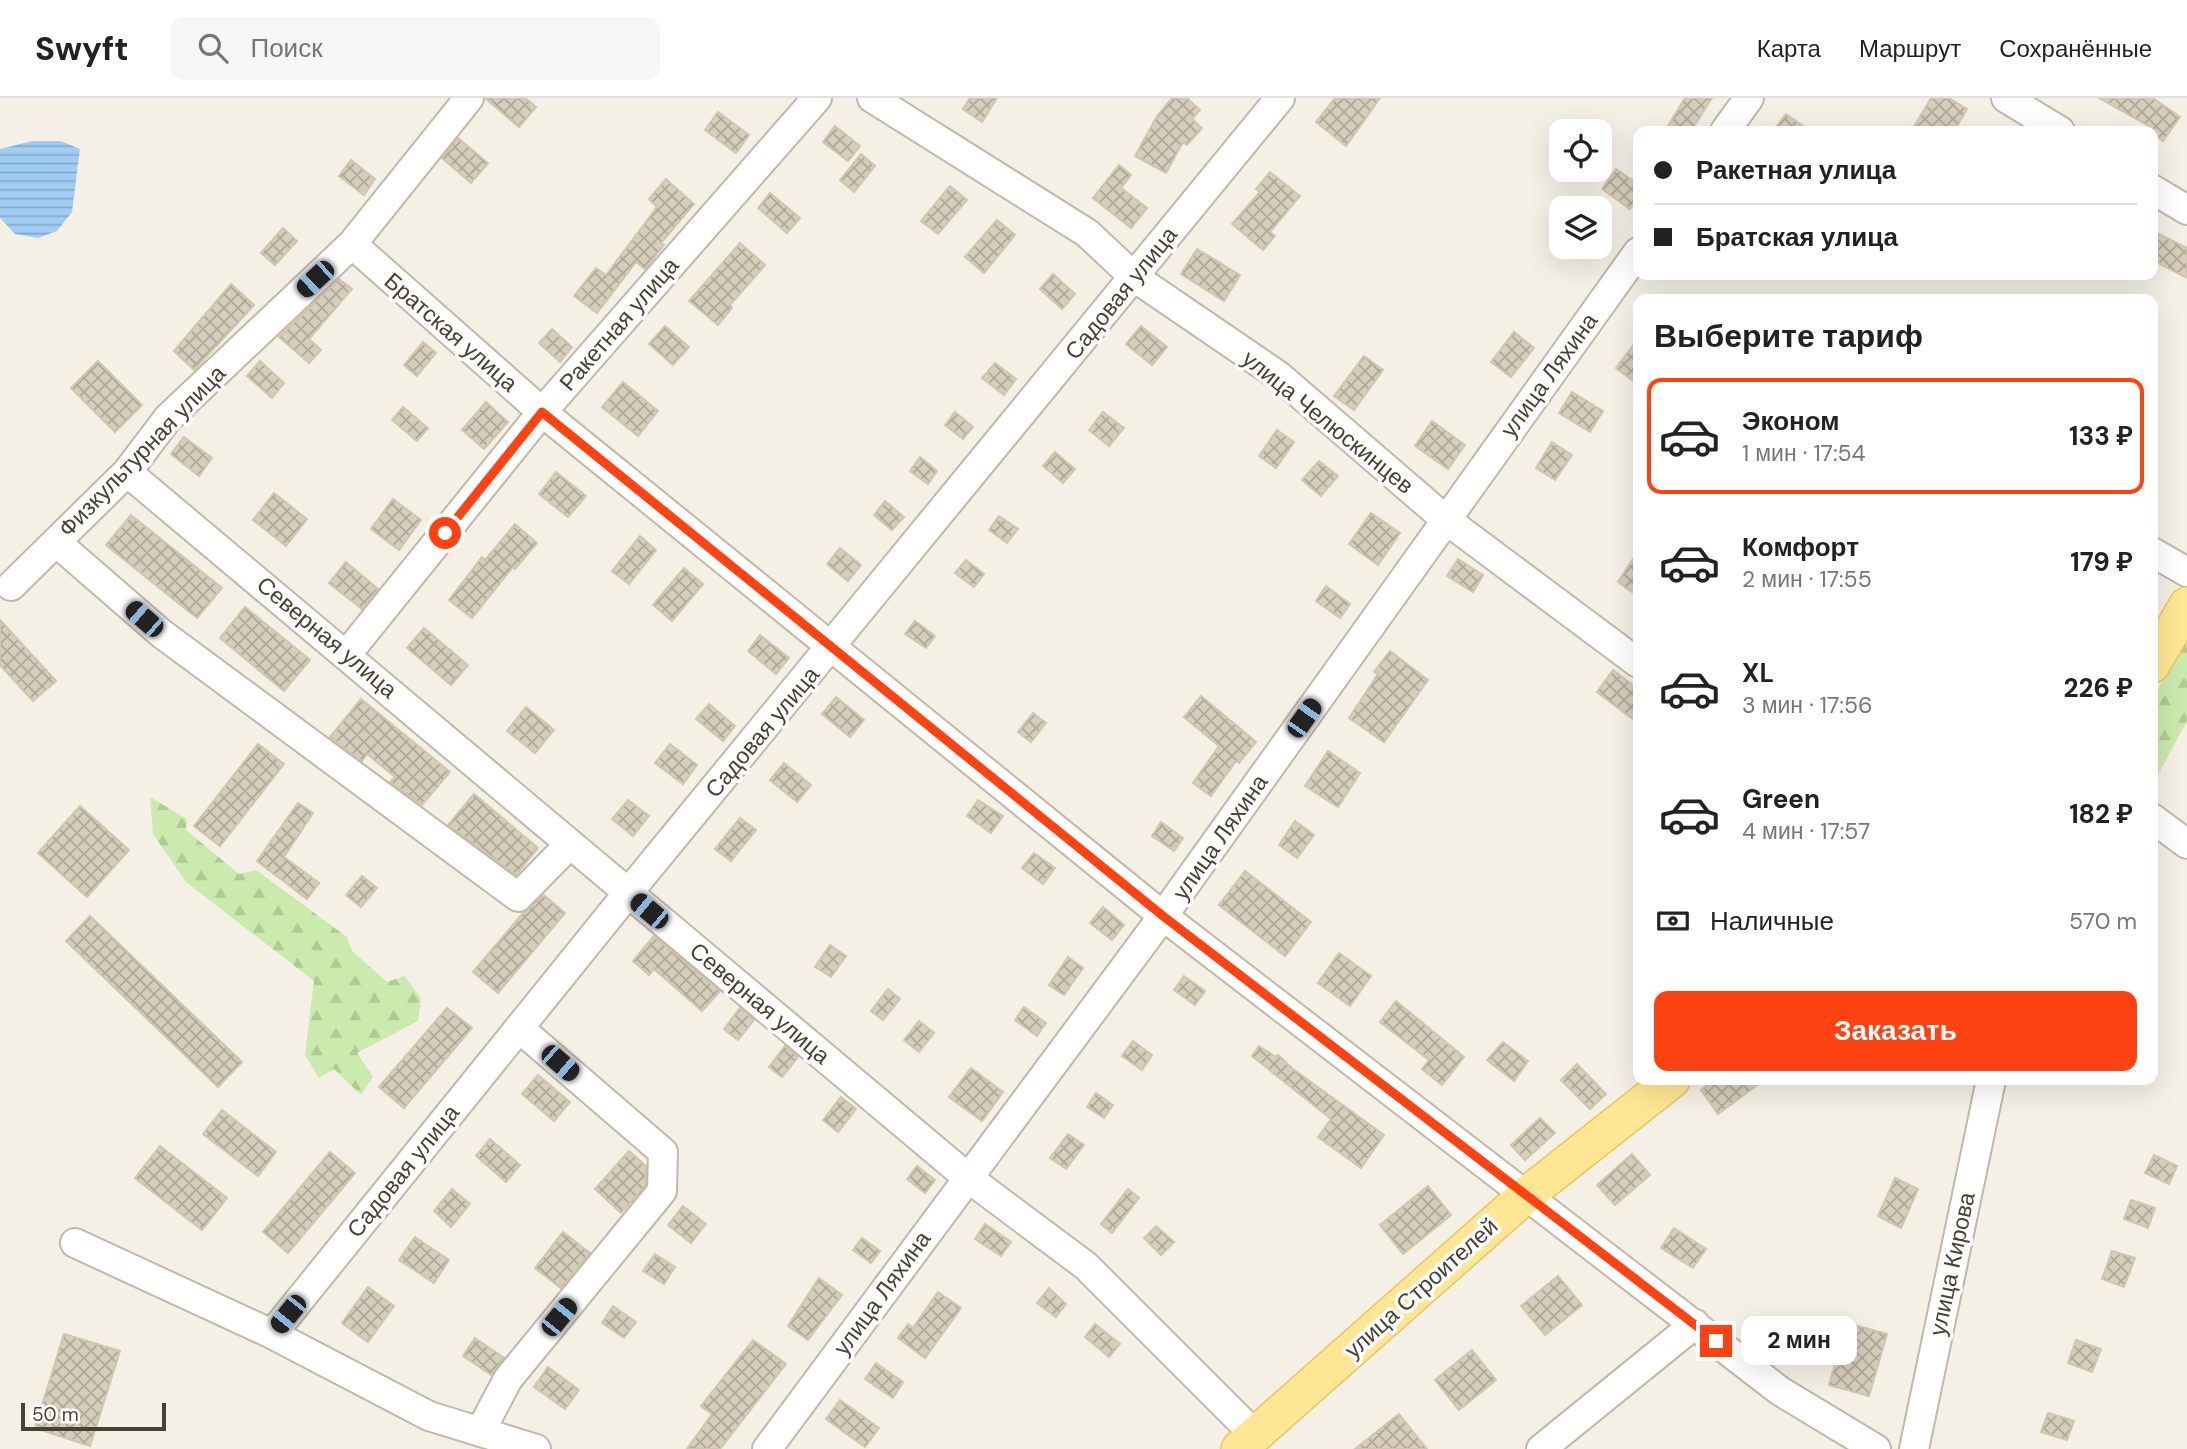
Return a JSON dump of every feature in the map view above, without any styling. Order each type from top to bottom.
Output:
[{"type":"main road","points":[[2158,655],[2187,605]]},
{"type":"main road","name":"улица Строителей","points":[[1247,1442],[1525,1196],[1666,1085]]},
{"type":"street","name":"Физкультурная улица","points":[[11,586],[127,472],[168,418],[352,244],[469,98]]},
{"type":"street","name":"Ракетная улица","points":[[347,654],[542,412],[817,98]]},
{"type":"street","name":"улица Челюскинцев","points":[[872,98],[1087,233],[1134,277],[1279,376],[1445,519],[1633,659]]},
{"type":"street","name":"Садовая улица","points":[[272,1334],[628,893],[831,649],[1280,98]]},
{"type":"street","points":[[1729,126],[1749,98]]},
{"type":"street","points":[[2006,98],[2052,126]]},
{"type":"street","points":[[2158,192],[2187,210]]},
{"type":"street","name":"Братская улица","points":[[352,244],[542,412],[1163,916],[1780,1391],[1875,1449]]},
{"type":"street","name":"улица Ляхина","points":[[767,1449],[1163,916],[1633,259]]},
{"type":"street","name":"Северная улица","points":[[127,472],[967,1177],[1086,1266],[1247,1442]]},
{"type":"street","points":[[56,542],[162,634],[518,897],[570,844]]},
{"type":"street","points":[[2158,555],[2187,572]]},
{"type":"street","points":[[2158,822],[2187,844]]},
{"type":"street","points":[[480,1432],[508,1379],[662,1191],[663,1152],[519,1028]]},
{"type":"street","name":"улица Кирова","points":[[1913,1449],[1990,1085]]},
{"type":"street","points":[[75,1243],[272,1334],[429,1416],[537,1449]]},
{"type":"street","points":[[1541,1449],[1695,1324]]},
{"type":"green space","points":[[2187,636],[2187,721],[2158,775],[2158,690]]},
{"type":"green space","points":[[150,797],[187,819],[186,830],[239,874],[256,870],[347,937],[351,950],[387,982],[405,976],[421,999],[418,1021],[357,1053],[373,1077],[361,1095],[334,1069],[319,1078],[305,1055],[314,981],[186,882],[153,834]]},
{"type":"water","points":[[32,141],[61,141],[80,149],[72,212],[57,231],[38,238],[15,234],[0,218],[0,149]]},
{"type":"building","points":[[485,98],[525,98],[536,107],[519,127]]},
{"type":"building","points":[[970,98],[997,98],[982,122],[963,109]]},
{"type":"building","points":[[1172,98],[1187,98],[1200,110],[1192,119],[1202,128],[1187,145],[1183,142],[1166,173],[1135,156],[1157,116]]},
{"type":"building","points":[[1335,98],[1380,98],[1346,146],[1316,122]]},
{"type":"building","points":[[1685,98],[1712,98],[1694,126],[1668,126]]},
{"type":"building","points":[[1931,98],[1949,98],[1967,109],[1957,126],[1915,125]]},
{"type":"building","points":[[2099,98],[2153,98],[2180,117],[2163,141],[2158,138],[2158,126],[2147,125]]},
{"type":"building","points":[[718,112],[749,135],[736,153],[705,130]]},
{"type":"building","points":[[1786,114],[1803,126],[1777,126]]},
{"type":"building","points":[[835,126],[860,146],[848,161],[823,142]]},
{"type":"building","points":[[458,138],[488,163],[471,183],[442,158]]},
{"type":"building","points":[[861,154],[875,166],[854,192],[840,180]]},
{"type":"building","points":[[351,160],[375,179],[364,195],[339,176]]},
{"type":"building","points":[[1119,165],[1131,175],[1121,188],[1147,208],[1131,228],[1093,198]]},
{"type":"building","points":[[1616,169],[1633,181],[1633,204],[1630,209],[1602,189],[1607,182],[1612,182],[1612,175]]},
{"type":"building","points":[[1270,172],[1300,196],[1270,232],[1275,236],[1263,250],[1232,224],[1260,192],[1256,189]]},
{"type":"building","points":[[666,179],[694,204],[661,243],[664,245],[645,269],[636,262],[597,313],[574,296],[596,268],[606,275],[657,207],[649,199]]},
{"type":"building","points":[[950,186],[967,200],[938,234],[921,221]]},
{"type":"building","points":[[770,193],[800,218],[787,233],[758,208]]},
{"type":"building","points":[[997,220],[1015,235],[984,273],[965,257]]},
{"type":"building","points":[[283,228],[297,241],[275,265],[261,253]]},
{"type":"building","points":[[2158,234],[2187,248],[2187,278],[2158,263]]},
{"type":"building","points":[[740,243],[765,265],[730,305],[732,308],[718,325],[689,301]]},
{"type":"building","points":[[1197,249],[1240,275],[1224,301],[1181,274]]},
{"type":"building","points":[[1053,274],[1075,294],[1062,309],[1040,289]]},
{"type":"building","points":[[339,279],[352,289],[309,339],[321,350],[309,363],[279,337]]},
{"type":"building","points":[[231,284],[254,305],[194,370],[174,351]]},
{"type":"building","points":[[665,326],[689,347],[673,365],[649,344]]},
{"type":"building","points":[[1141,326],[1167,347],[1152,365],[1126,344]]},
{"type":"building","points":[[552,329],[572,347],[560,362],[539,343]]},
{"type":"building","points":[[1514,332],[1534,348],[1511,377],[1491,362]]},
{"type":"building","points":[[423,342],[436,353],[417,376],[404,365]]},
{"type":"building","points":[[1633,346],[1632,380],[1616,368]]},
{"type":"building","points":[[1364,356],[1383,370],[1354,410],[1334,396]]},
{"type":"building","points":[[98,361],[142,405],[115,432],[71,388]]},
{"type":"building","points":[[260,361],[284,383],[272,398],[247,376]]},
{"type":"building","points":[[995,363],[1016,379],[1004,395],[982,378]]},
{"type":"building","points":[[623,382],[658,411],[638,436],[602,407]]},
{"type":"building","points":[[1572,392],[1603,411],[1590,432],[1559,413]]},
{"type":"building","points":[[486,402],[508,422],[484,449],[462,430]]},
{"type":"building","points":[[403,407],[428,428],[417,441],[392,420]]},
{"type":"building","points":[[955,412],[973,427],[963,439],[945,425]]},
{"type":"building","points":[[1103,412],[1124,428],[1109,446],[1089,430]]},
{"type":"building","points":[[1432,421],[1465,445],[1448,469],[1415,446]]},
{"type":"building","points":[[1277,430],[1294,442],[1276,468],[1259,456]]},
{"type":"building","points":[[184,437],[212,458],[199,476],[171,454]]},
{"type":"building","points":[[1552,442],[1572,455],[1555,480],[1536,468]]},
{"type":"building","points":[[1055,452],[1075,469],[1063,483],[1043,466]]},
{"type":"building","points":[[920,457],[937,471],[928,484],[910,471]]},
{"type":"building","points":[[1319,461],[1338,476],[1321,496],[1302,480]]},
{"type":"building","points":[[556,472],[586,496],[568,517],[539,494]]},
{"type":"building","points":[[274,493],[307,519],[286,546],[253,520]]},
{"type":"building","points":[[393,499],[421,520],[399,550],[371,529]]},
{"type":"building","points":[[885,501],[904,517],[892,530],[874,515]]},
{"type":"building","points":[[1371,513],[1400,533],[1378,565],[1349,544]]},
{"type":"building","points":[[131,515],[222,588],[197,618],[106,545]]},
{"type":"building","points":[[999,516],[1018,529],[1007,543],[989,530]]},
{"type":"building","points":[[515,524],[537,543],[515,569],[513,567],[472,618],[449,600],[482,557],[485,560]]},
{"type":"building","points":[[640,536],[656,550],[629,584],[612,571]]},
{"type":"building","points":[[840,548],[861,565],[848,581],[827,564]]},
{"type":"building","points":[[1458,559],[1483,575],[1473,592],[1447,576]]},
{"type":"building","points":[[1633,559],[1633,590],[1618,582]]},
{"type":"building","points":[[966,560],[984,574],[974,587],[955,573]]},
{"type":"building","points":[[346,562],[378,589],[362,609],[329,583]]},
{"type":"building","points":[[684,568],[703,584],[672,621],[653,605]]},
{"type":"building","points":[[1326,586],[1350,604],[1340,618],[1316,601]]},
{"type":"building","points":[[245,607],[310,660],[284,691],[220,638]]},
{"type":"building","points":[[0,620],[56,681],[33,701],[0,665]]},
{"type":"building","points":[[915,621],[935,636],[926,648],[905,634]]},
{"type":"building","points":[[424,628],[468,665],[451,685],[407,648]]},
{"type":"building","points":[[760,635],[789,658],[776,674],[748,651]]},
{"type":"building","points":[[1390,651],[1428,680],[1384,742],[1349,718],[1378,674],[1374,672]]},
{"type":"building","points":[[1613,670],[1633,685],[1633,719],[1597,692]]},
{"type":"building","points":[[1201,696],[1256,742],[1239,763],[1236,761],[1211,796],[1193,783],[1219,746],[1184,717]]},
{"type":"building","points":[[836,697],[864,720],[850,737],[822,714]]},
{"type":"building","points":[[361,699],[450,772],[422,805],[390,782],[395,777],[367,754],[362,761],[330,737]]},
{"type":"building","points":[[709,704],[735,726],[723,741],[696,719]]},
{"type":"building","points":[[526,707],[554,730],[535,753],[507,731]]},
{"type":"building","points":[[1033,713],[1046,723],[1031,742],[1018,732]]},
{"type":"building","points":[[258,744],[284,764],[220,846],[194,826]]},
{"type":"building","points":[[670,744],[697,765],[683,784],[655,763]]},
{"type":"building","points":[[1328,751],[1360,773],[1338,807],[1305,786]]},
{"type":"building","points":[[784,763],[811,785],[797,802],[770,780]]},
{"type":"building","points":[[474,794],[538,848],[516,875],[448,825]]},
{"type":"building","points":[[628,800],[649,816],[633,836],[612,819]]},
{"type":"building","points":[[978,800],[1003,816],[991,833],[967,816]]},
{"type":"building","points":[[298,803],[313,813],[284,857],[319,883],[307,899],[257,861]]},
{"type":"building","points":[[80,806],[129,850],[87,897],[38,853]]},
{"type":"building","points":[[740,818],[756,830],[731,861],[715,849]]},
{"type":"building","points":[[1295,821],[1314,835],[1297,858],[1279,845]]},
{"type":"building","points":[[1161,822],[1183,838],[1174,851],[1152,836]]},
{"type":"building","points":[[1034,853],[1055,868],[1043,884],[1022,868]]},
{"type":"building","points":[[1245,871],[1311,922],[1285,956],[1219,905]]},
{"type":"building","points":[[362,876],[377,888],[361,907],[346,895]]},
{"type":"building","points":[[544,895],[565,913],[498,993],[473,972],[523,913]]},
{"type":"building","points":[[1103,907],[1124,925],[1112,940],[1090,923]]},
{"type":"building","points":[[90,916],[242,1062],[218,1087],[66,941]]},
{"type":"building","points":[[654,936],[720,991],[702,1011],[654,969],[649,975],[633,961]]},
{"type":"building","points":[[830,945],[846,956],[831,977],[815,967]]},
{"type":"building","points":[[1339,953],[1371,976],[1350,1006],[1318,983]]},
{"type":"building","points":[[1068,957],[1083,968],[1064,995],[1049,985]]},
{"type":"building","points":[[1184,976],[1205,991],[1195,1005],[1174,990]]},
{"type":"building","points":[[888,989],[900,999],[883,1020],[871,1011]]},
{"type":"building","points":[[1396,1001],[1464,1057],[1442,1085],[1422,1069],[1429,1060],[1380,1022]]},
{"type":"building","points":[[1024,1007],[1046,1023],[1037,1036],[1015,1020]]},
{"type":"building","points":[[447,1008],[472,1028],[404,1108],[379,1087]]},
{"type":"building","points":[[740,1008],[754,1020],[738,1040],[724,1029]]},
{"type":"building","points":[[919,1021],[934,1033],[919,1052],[904,1040]]},
{"type":"building","points":[[1133,1041],[1152,1055],[1142,1070],[1122,1056]]},
{"type":"building","points":[[1503,1042],[1528,1061],[1514,1081],[1487,1060]]},
{"type":"building","points":[[785,1046],[798,1057],[782,1077],[769,1067]]},
{"type":"building","points":[[1259,1046],[1276,1057],[1278,1055],[1293,1069],[1384,1135],[1361,1168],[1318,1137],[1331,1119],[1252,1056]]},
{"type":"building","points":[[1577,1064],[1606,1094],[1590,1109],[1561,1080]]},
{"type":"building","points":[[971,1068],[1003,1092],[982,1121],[949,1097]]},
{"type":"building","points":[[538,1075],[570,1102],[554,1121],[522,1094]]},
{"type":"building","points":[[1708,1085],[1757,1085],[1718,1114],[1701,1090]]},
{"type":"building","points":[[1096,1093],[1113,1105],[1104,1118],[1087,1107]]},
{"type":"building","points":[[841,1097],[856,1109],[838,1132],[823,1120]]},
{"type":"building","points":[[222,1110],[276,1152],[258,1176],[203,1134]]},
{"type":"building","points":[[1540,1118],[1555,1133],[1525,1160],[1511,1145]]},
{"type":"building","points":[[1068,1134],[1084,1145],[1066,1169],[1050,1158]]},
{"type":"building","points":[[490,1139],[520,1165],[506,1182],[476,1156]]},
{"type":"building","points":[[160,1146],[227,1198],[202,1230],[135,1178]]},
{"type":"building","points":[[629,1151],[646,1166],[646,1185],[621,1213],[595,1189]]},
{"type":"building","points":[[330,1152],[355,1173],[288,1253],[263,1232]]},
{"type":"building","points":[[1632,1154],[1650,1175],[1615,1205],[1597,1185]]},
{"type":"building","points":[[2154,1155],[2177,1166],[2169,1184],[2145,1173]]},
{"type":"building","points":[[917,1166],[935,1180],[925,1193],[907,1179]]},
{"type":"building","points":[[1895,1178],[1918,1189],[1901,1228],[1878,1216]]},
{"type":"building","points":[[1428,1186],[1451,1215],[1403,1254],[1380,1225]]},
{"type":"building","points":[[452,1189],[470,1204],[451,1227],[434,1211]]},
{"type":"building","points":[[1128,1189],[1139,1198],[1112,1233],[1101,1224]]},
{"type":"building","points":[[2131,1200],[2155,1208],[2148,1228],[2124,1219]]},
{"type":"building","points":[[683,1206],[706,1224],[691,1243],[668,1225]]},
{"type":"building","points":[[985,1224],[1011,1242],[1001,1256],[975,1239]]},
{"type":"building","points":[[1156,1226],[1174,1242],[1161,1255],[1144,1238]]},
{"type":"building","points":[[1674,1228],[1706,1249],[1693,1268],[1661,1248]]},
{"type":"building","points":[[563,1232],[590,1253],[561,1288],[535,1268]]},
{"type":"building","points":[[415,1237],[449,1260],[434,1283],[399,1260]]},
{"type":"building","points":[[862,1238],[880,1251],[871,1263],[853,1250]]},
{"type":"building","points":[[2112,1251],[2135,1258],[2124,1287],[2102,1279]]},
{"type":"building","points":[[655,1254],[675,1267],[664,1284],[643,1271]]},
{"type":"building","points":[[1558,1276],[1582,1305],[1545,1335],[1521,1306]]},
{"type":"building","points":[[819,1278],[842,1295],[808,1340],[788,1326]]},
{"type":"building","points":[[368,1287],[394,1306],[368,1342],[342,1323]]},
{"type":"building","points":[[1049,1288],[1066,1304],[1056,1317],[1037,1303]]},
{"type":"building","points":[[938,1292],[961,1308],[925,1358],[898,1338],[908,1324],[913,1328]]},
{"type":"building","points":[[613,1306],[636,1322],[624,1338],[602,1323]]},
{"type":"building","points":[[1847,1323],[1887,1334],[1869,1396],[1829,1385]]},
{"type":"building","points":[[1095,1324],[1120,1344],[1109,1357],[1085,1337]]},
{"type":"building","points":[[64,1334],[120,1351],[90,1446],[35,1428]]},
{"type":"building","points":[[475,1338],[504,1358],[491,1375],[463,1356]]},
{"type":"building","points":[[753,1340],[786,1364],[720,1449],[687,1449],[712,1414],[701,1406]]},
{"type":"building","points":[[2076,1340],[2101,1349],[2092,1372],[2068,1363]]},
{"type":"building","points":[[1472,1350],[1496,1380],[1459,1410],[1435,1380]]},
{"type":"building","points":[[876,1363],[903,1382],[893,1398],[865,1379]]},
{"type":"building","points":[[548,1367],[579,1390],[565,1409],[534,1387]]},
{"type":"building","points":[[840,1400],[879,1428],[865,1447],[826,1419]]},
{"type":"building","points":[[2048,1413],[2074,1421],[2067,1440],[2041,1432]]},
{"type":"building","points":[[1399,1414],[1427,1449],[1355,1449]]},
{"type":"route","points":[[445,533],[542,412],[1163,916],[1716,1341]]}]
